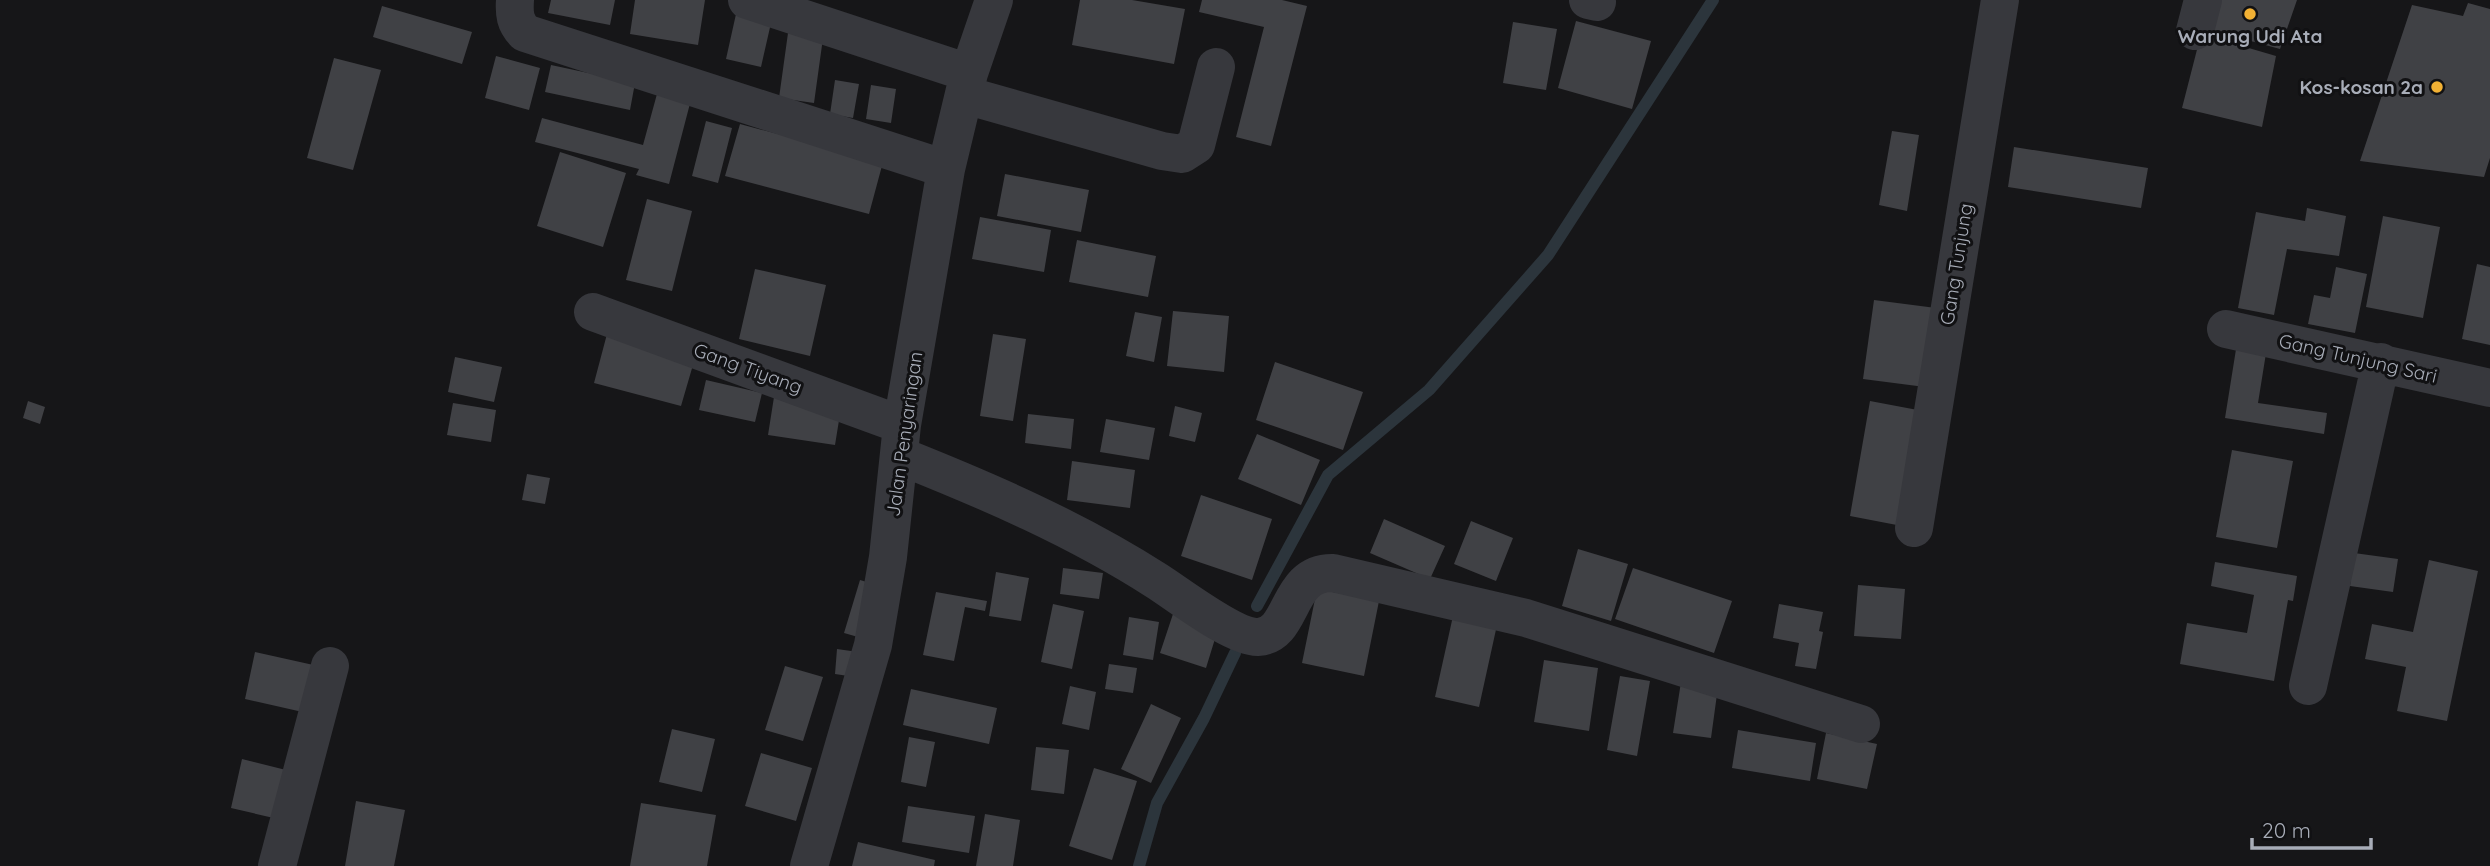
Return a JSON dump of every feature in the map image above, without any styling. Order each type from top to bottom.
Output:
[{"type":"street","points":[[515,0],[515,18],[525,33],[946,169]]},
{"type":"street","points":[[747,0],[967,84],[1162,151],[1182,154],[1196,145],[1216,67]]},
{"type":"street","name":"Jalan Penyaringan","points":[[809,866],[873,645],[888,557],[901,440],[946,169],[967,84],[994,0]]},
{"type":"street","name":"Gang Tunjung","points":[[1914,528],[2000,0]]},
{"type":"street","name":"Gang Tiyang","points":[[593,312],[901,440],[984,489],[1120,558],[1233,630],[1257,637],[1270,634],[1279,625],[1306,580],[1320,573],[1333,573],[1526,618],[1861,724]]},
{"type":"street","name":"Gang Tunjung Sari","points":[[2226,329],[2490,388]]},
{"type":"street","points":[[2308,686],[2381,362]]},
{"type":"street","points":[[277,866],[330,666]]},
{"type":"building","points":[[551,0],[615,0],[610,25],[548,13]]},
{"type":"building","points":[[635,0],[705,0],[698,45],[630,34]]},
{"type":"building","points":[[1080,0],[1132,0],[1185,9],[1174,64],[1072,45]]},
{"type":"building","points":[[1202,0],[1282,0],[1307,6],[1271,146],[1236,137],[1264,27],[1199,12]]},
{"type":"building","name":"Warung Udi Ata","points":[[2210,0],[2297,0],[2280,49],[2203,28]]},
{"type":"building","name":"Kos-kosan 2a","points":[[2468,3],[2490,9],[2490,158],[2484,177],[2360,161],[2412,5],[2463,16]]},
{"type":"building","points":[[382,6],[472,32],[462,64],[373,37]]},
{"type":"building","points":[[736,14],[771,23],[761,67],[726,59]]},
{"type":"building","points":[[1576,21],[1651,41],[1632,109],[1558,88]]},
{"type":"building","points":[[1513,22],[1557,29],[1546,90],[1503,83]]},
{"type":"building","points":[[788,33],[823,38],[814,103],[779,98]]},
{"type":"building","points":[[2201,34],[2276,56],[2262,127],[2182,108]]},
{"type":"building","points":[[496,56],[540,68],[529,110],[485,98]]},
{"type":"building","points":[[334,58],[381,70],[353,170],[307,158]]},
{"type":"building","points":[[551,65],[635,83],[630,110],[545,92]]},
{"type":"building","points":[[835,80],[859,84],[853,118],[830,114]]},
{"type":"building","points":[[660,83],[693,92],[669,184],[636,175],[639,169],[535,142],[542,118],[643,145]]},
{"type":"building","points":[[871,85],[896,89],[891,123],[866,119]]},
{"type":"building","points":[[706,121],[732,128],[718,183],[692,176]]},
{"type":"building","points":[[740,124],[883,162],[869,214],[725,176]]},
{"type":"building","points":[[1892,131],[1919,135],[1907,211],[1879,205]]},
{"type":"building","points":[[2014,147],[2148,168],[2141,208],[2008,187]]},
{"type":"building","points":[[560,152],[626,173],[603,247],[537,226]]},
{"type":"building","points":[[1005,174],[1089,190],[1081,232],[997,216]]},
{"type":"building","points":[[647,199],[692,211],[672,291],[626,280]]},
{"type":"building","points":[[2307,208],[2346,216],[2339,256],[2287,249],[2274,315],[2238,308],[2256,212],[2305,221]]},
{"type":"building","points":[[2383,216],[2440,227],[2423,318],[2366,307]]},
{"type":"building","points":[[980,217],[1051,230],[1044,272],[972,259]]},
{"type":"building","points":[[1077,240],[1156,256],[1148,297],[1069,282]]},
{"type":"building","points":[[2477,264],[2490,267],[2490,345],[2462,339]]},
{"type":"building","points":[[2336,267],[2367,274],[2355,333],[2308,324],[2314,295],[2330,298]]},
{"type":"building","points":[[755,269],[826,285],[810,356],[739,339]]},
{"type":"building","points":[[1874,300],[1936,308],[1925,387],[1863,379]]},
{"type":"building","points":[[1173,311],[1229,316],[1224,372],[1167,366]]},
{"type":"building","points":[[1135,312],[1162,317],[1154,362],[1126,356]]},
{"type":"building","points":[[607,334],[695,358],[681,406],[594,383]]},
{"type":"building","points":[[993,334],[1026,339],[1013,421],[980,416]]},
{"type":"building","points":[[2237,343],[2267,347],[2258,403],[2327,413],[2324,434],[2225,418]]},
{"type":"building","points":[[455,357],[502,367],[494,402],[448,392]]},
{"type":"building","points":[[1275,362],[1363,392],[1343,450],[1256,420]]},
{"type":"building","points":[[706,380],[762,393],[755,422],[699,410]]},
{"type":"building","points":[[774,397],[841,408],[835,445],[768,435]]},
{"type":"building","points":[[28,401],[45,407],[40,424],[23,418]]},
{"type":"building","points":[[1870,401],[1923,411],[1902,526],[1850,516]]},
{"type":"building","points":[[453,403],[496,410],[491,442],[447,435]]},
{"type":"building","points":[[1175,406],[1202,413],[1195,442],[1169,436]]},
{"type":"building","points":[[1028,414],[1074,419],[1071,449],[1025,443]]},
{"type":"building","points":[[1106,419],[1155,428],[1149,460],[1100,452]]},
{"type":"building","points":[[1257,434],[1320,460],[1301,505],[1238,479]]},
{"type":"building","points":[[2232,450],[2293,461],[2277,548],[2216,537]]},
{"type":"building","points":[[1072,461],[1135,470],[1130,508],[1067,500]]},
{"type":"building","points":[[527,474],[550,478],[545,504],[522,500]]},
{"type":"building","points":[[1201,495],[1272,519],[1252,580],[1181,556]]},
{"type":"building","points":[[1384,519],[1445,546],[1430,579],[1370,553]]},
{"type":"building","points":[[1471,521],[1513,538],[1496,581],[1454,564]]},
{"type":"building","points":[[1578,549],[1628,564],[1611,621],[1562,606]]},
{"type":"building","points":[[2354,553],[2398,559],[2393,592],[2350,586]]},
{"type":"building","points":[[2429,560],[2478,571],[2447,721],[2397,711],[2406,667],[2365,659],[2372,624],[2413,632]]},
{"type":"building","points":[[2215,562],[2297,576],[2293,601],[2288,600],[2274,681],[2180,664],[2187,623],[2247,633],[2254,595],[2211,586]]},
{"type":"building","points":[[1063,568],[1103,573],[1099,599],[1060,594]]},
{"type":"building","points":[[1633,568],[1732,601],[1714,653],[1615,619]]},
{"type":"building","points":[[996,572],[1029,578],[1021,621],[989,616]]},
{"type":"building","points":[[860,580],[880,586],[865,639],[844,633]]},
{"type":"building","points":[[1858,585],[1905,589],[1901,639],[1854,636]]},
{"type":"building","points":[[1317,589],[1379,601],[1364,676],[1302,663]]},
{"type":"building","points":[[936,592],[987,601],[985,611],[965,607],[954,661],[923,655]]},
{"type":"building","points":[[1053,604],[1084,611],[1072,669],[1041,662]]},
{"type":"building","points":[[1779,604],[1823,612],[1819,631],[1823,632],[1816,669],[1795,666],[1799,643],[1773,638]]},
{"type":"building","points":[[1173,614],[1218,629],[1206,668],[1160,653]]},
{"type":"building","points":[[1453,616],[1497,625],[1479,707],[1435,697]]},
{"type":"building","points":[[1129,617],[1159,622],[1153,660],[1123,655]]},
{"type":"building","points":[[837,649],[858,652],[855,677],[835,674]]},
{"type":"building","points":[[255,652],[318,666],[307,713],[245,699]]},
{"type":"building","points":[[1544,660],[1598,668],[1589,731],[1534,722]]},
{"type":"building","points":[[1109,664],[1137,668],[1133,693],[1105,689]]},
{"type":"building","points":[[785,666],[823,677],[803,741],[765,730]]},
{"type":"building","points":[[1620,676],[1650,681],[1637,756],[1607,750]]},
{"type":"building","points":[[1681,682],[1718,687],[1711,738],[1673,733]]},
{"type":"building","points":[[1070,686],[1096,692],[1089,730],[1062,724]]},
{"type":"building","points":[[911,689],[997,708],[989,744],[903,725]]},
{"type":"building","points":[[1151,704],[1181,718],[1151,783],[1121,769]]},
{"type":"building","points":[[672,729],[715,739],[702,792],[659,782]]},
{"type":"building","points":[[1738,730],[1816,743],[1810,781],[1732,768]]},
{"type":"building","points":[[1826,733],[1877,744],[1867,789],[1817,779]]},
{"type":"building","points":[[909,737],[935,742],[926,787],[901,782]]},
{"type":"building","points":[[1036,747],[1069,750],[1064,794],[1031,790]]},
{"type":"building","points":[[761,753],[812,768],[796,821],[745,806]]},
{"type":"building","points":[[242,759],[290,771],[278,819],[231,808]]},
{"type":"building","points":[[1094,768],[1137,781],[1112,860],[1069,846]]},
{"type":"building","points":[[356,801],[405,810],[394,866],[345,866]]},
{"type":"building","points":[[641,803],[716,815],[707,866],[630,866]]},
{"type":"building","points":[[908,806],[975,816],[969,853],[902,842]]},
{"type":"building","points":[[985,814],[1020,820],[1013,866],[976,866]]},
{"type":"building","points":[[858,842],[935,860],[934,866],[852,866]]},
{"type":"waterway","points":[[1257,606],[1328,475],[1429,390],[1548,255],[1713,0]]},
{"type":"waterway","points":[[1139,866],[1157,803],[1204,718],[1235,653]]},
{"type":"place","name":"Warung Udi Ata","points":[[2250,14]]},
{"type":"place","name":"Kos-kosan 2a","points":[[2437,87]]}]
